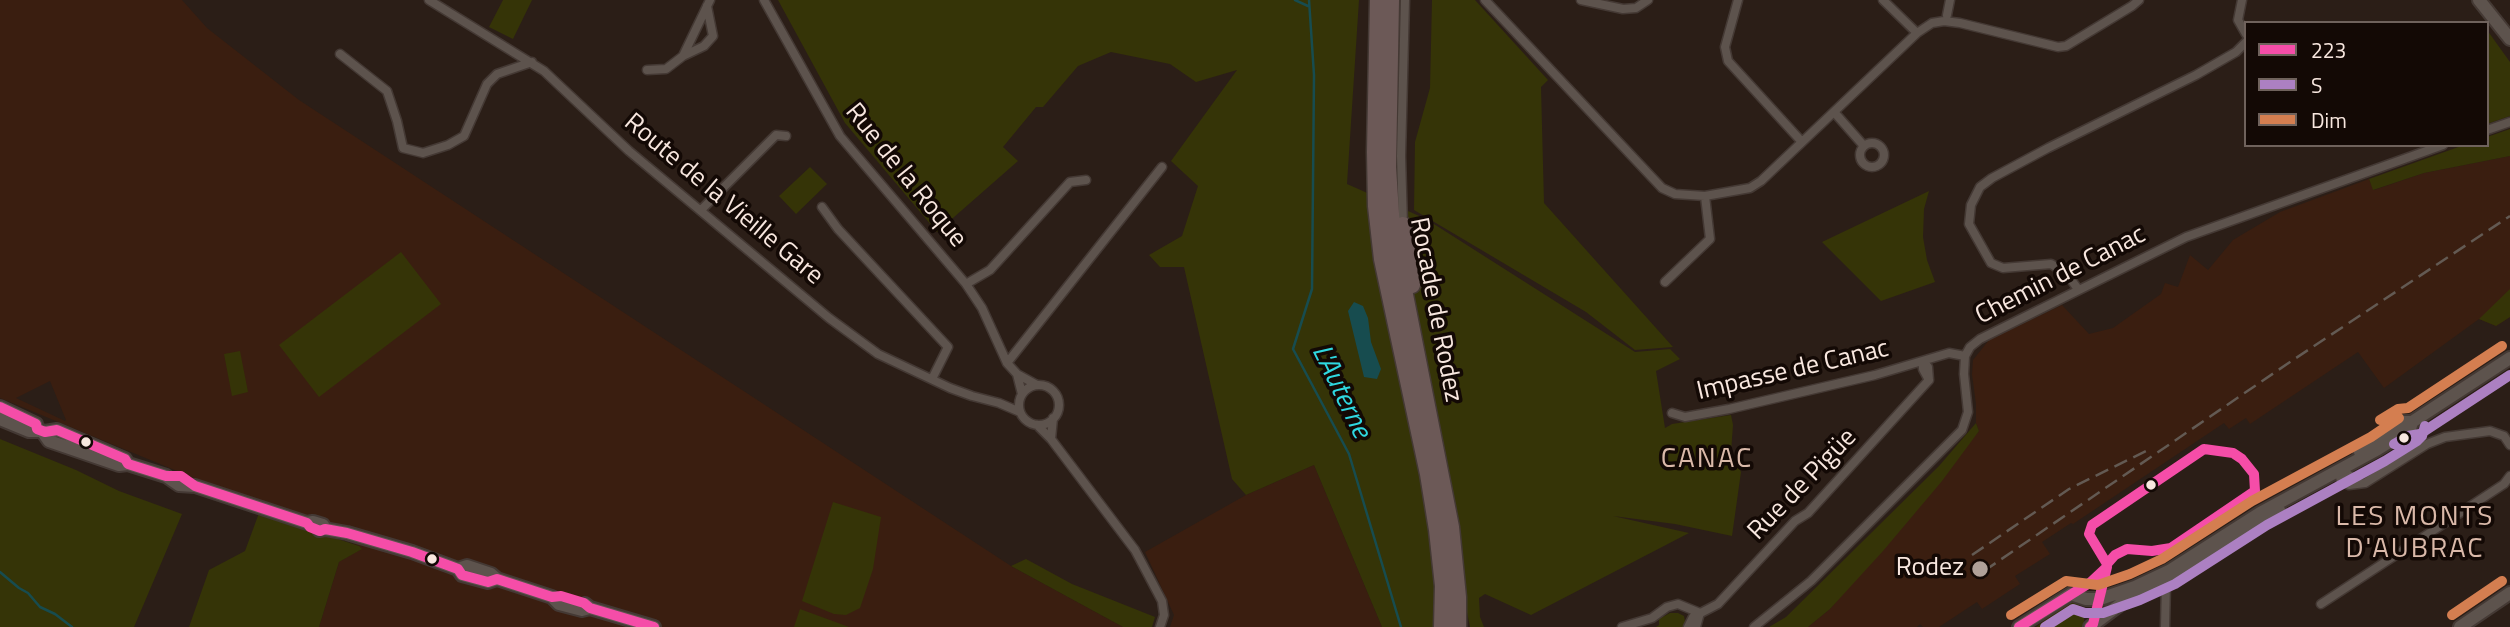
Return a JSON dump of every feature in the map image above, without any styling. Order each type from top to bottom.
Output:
[{"type":"highway","name":"Rocade de Rodez","points":[[1378,0],[1376,206],[1382,258],[1428,474],[1437,530],[1443,586],[1442,627]]},
{"type":"highway","name":"Rocade de Rodez","points":[[1391,0],[1388,167],[1392,229],[1451,527],[1458,627]]},
{"type":"highway","points":[[1403,225],[1418,325],[1439,430],[1438,457]]},
{"type":"main road","points":[[2480,0],[2510,39]]},
{"type":"main road","points":[[2090,627],[2130,597],[2166,583],[2244,534],[2342,467],[2378,438],[2404,422],[2412,422],[2510,358]]},
{"type":"main road","points":[[0,407],[36,424],[41,431]]},
{"type":"main road","points":[[0,419],[29,431],[57,430],[125,458],[128,464],[166,476],[181,476],[195,485],[307,523],[320,531],[325,528],[412,552],[458,569],[462,575],[488,582],[497,579],[552,597],[559,604],[582,610],[590,608],[654,627]]},
{"type":"main road","points":[[2019,627],[2071,594],[2087,599],[2099,599],[2157,577],[2260,513],[2307,489]]},
{"type":"main road","points":[[2460,627],[2510,593]]},
{"type":"street","name":"Route de la Vieille Gare","points":[[429,0],[532,62],[629,150],[829,318],[878,354],[972,396],[1020,412]]},
{"type":"street","name":"Rue de la Roque","points":[[764,0],[840,135],[966,284],[982,308],[1007,363],[1017,374],[1037,385]]},
{"type":"street","points":[[1403,225],[1401,156],[1405,0]]},
{"type":"street","points":[[1485,0],[1662,188],[1675,194],[1705,196],[1750,188],[1761,181],[1917,33],[1932,23],[1944,21],[2058,47],[2067,46],[2139,0]]},
{"type":"street","points":[[1581,0],[1623,9],[1636,8],[1648,0]]},
{"type":"street","points":[[1738,0],[1726,47],[1728,61],[1802,142]]},
{"type":"street","points":[[1883,0],[1917,33]]},
{"type":"street","points":[[1947,15],[1950,0]]},
{"type":"street","points":[[2242,0],[2238,20],[2244,30]]},
{"type":"street","points":[[683,56],[708,3]]},
{"type":"street","points":[[647,71],[666,69],[683,56],[704,46],[713,36],[708,3]]},
{"type":"street","points":[[2078,289],[2066,273],[2051,264],[2003,268],[1991,263],[1969,224],[1970,205],[1981,185],[2048,148],[2196,75],[2236,52],[2244,43]]},
{"type":"street","points":[[340,54],[387,91],[403,148],[423,153],[448,145],[464,135],[486,84],[497,74],[532,62]]},
{"type":"street","points":[[1834,112],[1864,146]]},
{"type":"street","points":[[2489,129],[2510,122]]},
{"type":"street","points":[[701,210],[776,135],[786,136]]},
{"type":"street","name":"Chemin de Canac","points":[[1754,627],[1811,581],[1962,430],[1968,412],[1965,356],[1970,347],[1980,339],[2186,237],[2437,147]]},
{"type":"street","points":[[1007,363],[1162,167]]},
{"type":"street","points":[[966,284],[990,270],[1070,182],[1086,180]]},
{"type":"street","points":[[1665,282],[1710,239],[1705,196]]},
{"type":"street","points":[[822,207],[838,229],[948,346],[932,379]]},
{"type":"street","points":[[1923,361],[1949,353],[1965,356]]},
{"type":"street","name":"Rue de Pigüe","points":[[1688,627],[1693,617],[1718,604],[1796,521],[1808,513],[1929,380],[1923,369],[1923,361]]},
{"type":"street","name":"Impasse de Canac","points":[[1672,413],[1685,417],[1729,409],[1923,361]]},
{"type":"street","name":"Rue de la Roque","points":[[1017,374],[1021,396]]},
{"type":"street","points":[[1005,405],[1037,385],[1049,388],[1057,398],[1058,409],[1053,418],[1051,439]]},
{"type":"street","points":[[1021,396],[1020,412],[1027,421],[1037,425],[1051,439],[1135,550],[1163,601],[1164,615],[1160,627]]},
{"type":"street","points":[[1037,425],[1053,418]]},
{"type":"street","points":[[2342,467],[2342,481],[2349,485],[2365,482],[2427,444],[2445,437],[2490,431],[2504,436],[2510,445]]},
{"type":"street","points":[[2320,604],[2495,490],[2510,476]]},
{"type":"street","points":[[2165,627],[2166,583]]},
{"type":"street","points":[[2148,590],[2166,601]]},
{"type":"street","points":[[1622,627],[1652,618],[1667,607],[1678,604],[1700,613],[1696,627]]},
{"type":"shaded area","points":[[0,0],[182,0],[207,28],[299,100],[1011,566],[1123,627],[319,627],[339,562],[361,549],[359,546],[0,398]],"holes":[[[50,381],[65,421],[16,398]]]},
{"type":"shaded area","points":[[503,0],[532,0],[513,39],[489,27]]},
{"type":"shaded area","points":[[778,0],[1359,0],[1347,184],[1426,219],[1635,352],[1670,349],[1680,359],[1656,371],[1665,428],[1672,424],[1731,415],[1731,452],[1741,472],[1732,536],[1675,524],[1613,516],[1689,533],[1531,615],[1485,594],[1479,598],[1480,617],[1484,627],[1470,627],[1466,607],[1436,627],[1382,627],[1314,465],[1246,495],[1232,479],[1184,267],[1160,267],[1149,255],[1182,236],[1198,186],[1171,161],[1237,70],[1196,82],[1170,64],[1111,52],[1078,66],[1043,107],[1036,107],[1003,147],[1018,161],[937,232],[845,123]]},
{"type":"shaded area","points":[[1432,0],[1475,0],[1548,80],[1541,87],[1544,203],[1673,347],[1635,350],[1586,312],[1414,210],[1415,142],[1430,88]]},
{"type":"shaded area","points":[[2489,33],[2510,62],[2510,116],[2489,123]]},
{"type":"shaded area","points":[[2510,129],[2510,156],[2424,173],[2373,190],[2369,179],[2458,147],[2489,147],[2489,136]]},
{"type":"shaded area","points":[[2510,156],[2510,317],[2496,326],[2479,319],[2384,388],[2358,352],[2250,424],[2246,418],[2229,429],[2224,423],[2042,542],[2050,554],[2015,576],[2020,584],[1982,609],[1977,602],[1939,627],[1923,627],[1920,624],[1917,627],[1808,627],[1830,609],[1979,431],[1976,423],[1973,360],[1989,340],[2062,305],[2089,334],[2113,328],[2161,294],[2165,283],[2178,287],[2190,255],[2208,270],[2233,240],[2280,212],[2369,179],[2374,190],[2424,173]]},
{"type":"shaded area","points":[[810,167],[827,184],[796,214],[779,196]]},
{"type":"shaded area","points":[[1929,191],[1924,209],[1923,237],[1935,282],[1881,301],[1822,242]]},
{"type":"shaded area","points":[[401,252],[441,304],[319,397],[279,345]]},
{"type":"shaded area","points":[[2510,289],[2510,317],[2496,326],[2479,319]]},
{"type":"shaded area","points":[[240,351],[248,392],[232,396],[224,354]]},
{"type":"shaded area","points":[[1976,423],[1979,431],[1942,481],[1830,609],[1808,627],[1769,627],[1786,617],[1939,466]]},
{"type":"shaded area","points":[[0,439],[119,491],[182,514],[134,627],[0,627]]},
{"type":"shaded area","points":[[1314,465],[1382,627],[1170,627],[1174,615],[1145,552],[1246,495]]},
{"type":"shaded area","points":[[833,502],[881,517],[873,569],[860,608],[846,615],[834,614],[802,601]]},
{"type":"shaded area","points":[[259,513],[362,549],[339,562],[319,627],[189,627],[209,570],[245,551]]},
{"type":"shaded area","points":[[1026,559],[1072,584],[1155,617],[1152,627],[1123,627],[1011,566]]},
{"type":"shaded area","points":[[2070,601],[2078,604],[2084,611],[2084,627],[2036,627],[2063,604]]},
{"type":"shaded area","points":[[800,609],[849,627],[794,627]]},
{"type":"shaded area","points":[[1670,613],[1684,616],[1686,627],[1656,627],[1659,625],[1659,619]]},
{"type":"water","points":[[1354,302],[1363,306],[1368,318],[1371,342],[1381,369],[1377,379],[1364,377],[1348,311]]},
{"type":"waterway","points":[[1295,0],[1308,6]]},
{"type":"waterway","name":"L'Auterne","points":[[1309,0],[1314,75],[1312,289],[1293,349],[1349,454],[1401,627]]},
{"type":"waterway","points":[[0,572],[28,593],[40,607],[72,627]]},
{"type":"railway","points":[[1984,571],[2510,216]]},
{"type":"railway","points":[[1972,555],[2069,489],[2146,451]]},
{"type":"transit line","name":"Dim","points":[[2380,420],[2398,409],[2408,408],[2502,346]]},
{"type":"transit line","name":"S","points":[[2394,444],[2408,436],[2420,434],[2510,375]]},
{"type":"transit line","name":"223","points":[[0,407],[36,424],[37,429],[45,432],[57,430],[125,459],[128,464],[166,476],[181,476],[195,486],[307,523],[320,531],[325,529],[347,533],[412,552],[458,569],[462,575],[488,582],[497,579],[552,597],[561,596],[584,603],[590,608],[654,627]]},
{"type":"transit line","name":"Dim","points":[[2011,615],[2066,581],[2098,585],[2162,559],[2252,501],[2371,437],[2399,418]]},
{"type":"transit line","name":"S","points":[[2045,627],[2073,609],[2085,613],[2103,613],[2175,584],[2267,525],[2417,441],[2425,426]]},
{"type":"transit line","name":"223","points":[[2204,449],[2233,453],[2242,459],[2254,474],[2255,491],[2171,548],[2152,551],[2127,549],[2115,555],[2107,564],[2089,534],[2092,525],[2204,449]]},
{"type":"transit line","name":"223","points":[[2019,627],[2091,582],[2107,567]]},
{"type":"transit line","name":"223","points":[[2090,627],[2107,567]]},
{"type":"transit line","name":"Dim","points":[[2452,615],[2502,581]]},
{"type":"place","name":"Rodez","points":[[1980,569]]},
{"type":"district","name":"CANAC","points":[[1707,460]]},
{"type":"district","name":"LES MONTS D'AUBRAC","points":[[2415,534]]}]
